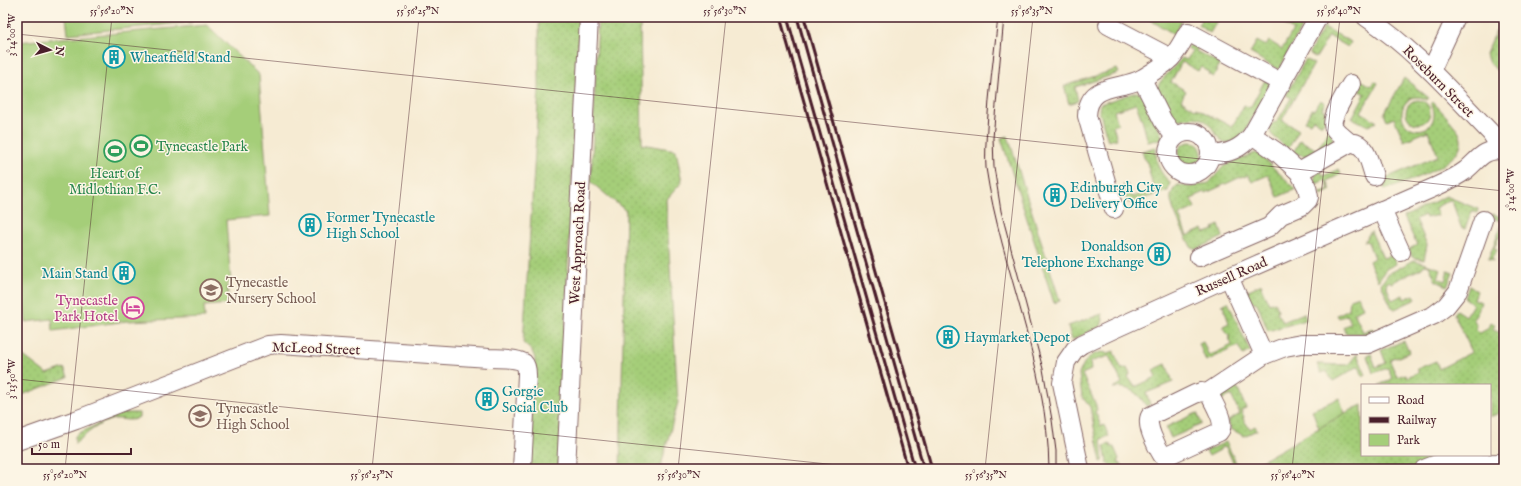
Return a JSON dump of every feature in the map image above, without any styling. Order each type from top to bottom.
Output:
[{"type":"street","name":"West Approach Road","points":[[566,469],[588,17]]},
{"type":"street","points":[[1210,155],[1225,154],[1234,150],[1244,145],[1252,135],[1282,84],[1318,17]]},
{"type":"street","name":"Roseburn Street","points":[[1366,17],[1402,43],[1431,71],[1491,133],[1501,150]]},
{"type":"street","points":[[1431,71],[1456,17]]},
{"type":"street","points":[[1108,25],[1171,58]]},
{"type":"street","points":[[1114,209],[1087,116],[1087,108],[1090,101],[1099,92],[1142,79],[1171,58],[1188,32],[1282,84]]},
{"type":"street","points":[[1142,79],[1163,121],[1175,137]]},
{"type":"street","points":[[1350,143],[1336,130],[1332,123],[1334,116],[1351,84]]},
{"type":"street","points":[[1187,132],[1199,134],[1208,143],[1210,155],[1206,166],[1198,173],[1190,175],[1179,172],[1172,166],[1168,157],[1169,148],[1175,137],[1187,132]]},
{"type":"street","points":[[1199,257],[1269,227],[1281,215],[1302,206],[1308,200],[1307,187],[1299,172],[1277,152],[1252,135]]},
{"type":"street","points":[[1299,172],[1350,143],[1356,143],[1364,149],[1374,176]]},
{"type":"street","name":"Russell Road","points":[[1080,469],[1062,383],[1064,369],[1070,356],[1082,344],[1450,179],[1466,170],[1478,158],[1488,151],[1501,150]]},
{"type":"street","points":[[1382,210],[1401,252]]},
{"type":"street","points":[[1208,393],[1264,355],[1301,344],[1368,344],[1434,315],[1446,306],[1458,291],[1483,220]]},
{"type":"street","points":[[1229,277],[1264,355]]},
{"type":"street","name":"McLeod Street","points":[[17,442],[268,345],[281,344],[519,360],[524,363],[527,368],[522,469]]},
{"type":"street","points":[[1424,469],[1437,464],[1464,466],[1504,463]]},
{"type":"green space","points":[[66,17],[192,17],[192,22],[68,34]]},
{"type":"green space","points":[[539,17],[579,17],[559,469],[529,469],[535,358],[532,351],[523,343],[539,89]]},
{"type":"green space","points":[[598,17],[640,17],[642,144],[676,150],[682,182],[666,200],[678,402],[660,469],[620,469],[626,211],[591,182]]},
{"type":"green space","points":[[1145,17],[1184,17],[1174,34]]},
{"type":"green space","points":[[1203,17],[1213,17],[1218,20],[1210,33],[1198,25]]},
{"type":"green space","points":[[1282,17],[1307,17],[1279,70],[1250,53],[1257,41],[1266,46],[1269,41],[1282,49],[1293,30],[1280,22]]},
{"type":"green space","points":[[1502,17],[1504,17],[1504,78],[1488,61],[1486,54]]},
{"type":"green space","name":"Tynecastle Park","points":[[207,25],[259,75],[270,216],[226,220],[231,283],[227,284],[229,304],[204,306],[205,318],[127,321],[53,331],[52,319],[26,322],[24,302],[20,302],[17,263],[17,42]]},
{"type":"green space","points":[[1324,27],[1351,42],[1348,47],[1329,36],[1316,58],[1309,53]]},
{"type":"green space","points":[[1192,43],[1200,44],[1196,51],[1220,64],[1213,77],[1208,74],[1209,72],[1201,67],[1198,71],[1182,62],[1171,82],[1186,91],[1181,100],[1195,109],[1196,108],[1232,127],[1244,105],[1250,108],[1265,80],[1271,84],[1243,135],[1236,140],[1224,143],[1204,120],[1199,118],[1174,119],[1158,92],[1157,89],[1160,82],[1182,58],[1187,60],[1192,51],[1187,48]]},
{"type":"green space","points":[[1306,59],[1314,64],[1282,120],[1299,130],[1288,149],[1271,134],[1269,127],[1273,123],[1277,122],[1291,98],[1286,95]]},
{"type":"green space","points":[[1117,69],[1119,73],[1075,87],[1078,101],[1069,104],[1064,86]]},
{"type":"green space","points":[[1356,77],[1371,86],[1374,81],[1378,83],[1361,112],[1377,122],[1368,126],[1352,118],[1365,94],[1359,91],[1362,85],[1354,81]]},
{"type":"green space","points":[[1404,78],[1429,98],[1427,100],[1419,97],[1412,98],[1407,102],[1403,107],[1402,113],[1403,120],[1407,125],[1418,130],[1429,126],[1434,117],[1434,110],[1431,104],[1433,102],[1457,129],[1461,143],[1456,153],[1447,162],[1421,176],[1385,190],[1381,180],[1438,156],[1428,131],[1404,141],[1394,118],[1387,121],[1384,114]]},
{"type":"green space","points":[[1136,92],[1144,97],[1163,138],[1148,142],[1136,104],[1114,111],[1118,124],[1113,126],[1117,139],[1108,141],[1099,110],[1100,104]]},
{"type":"green space","points":[[1320,100],[1325,103],[1322,109],[1329,113],[1322,125],[1313,119],[1310,123],[1305,121],[1312,109],[1314,110]]},
{"type":"green space","points":[[1418,100],[1427,103],[1430,112],[1427,121],[1418,124],[1409,121],[1406,112],[1409,103]]},
{"type":"green space","points":[[1329,129],[1333,138],[1333,144],[1311,157],[1293,153],[1300,140],[1317,150]]},
{"type":"green space","points":[[1008,136],[1060,301],[1054,303],[1001,138]]},
{"type":"green space","points":[[1190,142],[1195,143],[1201,149],[1201,159],[1195,165],[1190,166],[1185,165],[1179,159],[1178,154],[1179,149],[1185,143]]},
{"type":"green space","points":[[1156,147],[1156,157],[1160,171],[1170,182],[1168,191],[1128,203],[1123,185],[1127,184],[1132,197],[1154,191],[1147,162],[1142,151]]},
{"type":"green space","points":[[1255,153],[1259,154],[1296,189],[1278,197],[1268,175],[1252,182],[1248,175],[1196,196],[1191,199],[1195,208],[1179,215],[1187,236],[1203,229],[1205,233],[1214,230],[1213,228],[1219,225],[1223,237],[1197,249],[1191,247],[1178,221],[1171,201],[1171,196],[1175,187],[1178,185],[1191,187],[1209,183],[1224,166]]},
{"type":"green space","points":[[1339,169],[1341,174],[1327,181],[1331,190],[1321,195],[1320,193],[1329,189],[1325,180],[1316,184],[1314,180],[1316,174],[1321,171],[1323,176]]},
{"type":"green space","points":[[1446,196],[1478,209],[1477,213],[1472,211],[1465,229],[1461,227],[1452,201],[1449,200],[1435,208],[1438,215],[1426,218],[1425,215],[1416,219],[1427,245],[1424,260],[1412,257],[1409,249],[1417,245],[1404,217]]},
{"type":"green space","points":[[1493,214],[1504,218],[1504,230],[1494,248],[1497,250],[1492,258],[1493,261],[1488,259],[1503,222],[1491,217]]},
{"type":"green space","points":[[1371,231],[1383,258],[1392,255],[1396,264],[1386,269],[1378,281],[1369,261],[1374,258],[1368,242],[1364,241]]},
{"type":"green space","points":[[1414,260],[1441,269],[1438,278],[1445,281],[1448,271],[1453,273],[1447,286],[1436,281],[1429,266],[1426,265],[1391,283],[1390,281],[1386,285],[1392,300],[1403,295],[1404,299],[1414,295],[1416,299],[1393,310],[1381,284],[1388,274]]},
{"type":"green space","points":[[1262,284],[1261,287],[1269,304],[1275,302],[1278,315],[1283,322],[1304,313],[1306,320],[1268,331],[1257,303],[1250,301],[1246,291]]},
{"type":"green space","points":[[1469,286],[1477,291],[1474,299],[1481,302],[1476,316],[1473,318],[1477,326],[1477,331],[1480,333],[1489,328],[1491,323],[1495,324],[1493,330],[1504,334],[1504,411],[1491,417],[1491,384],[1381,384],[1392,379],[1388,368],[1373,373],[1367,356],[1371,354],[1376,367],[1386,363],[1381,350],[1404,341],[1410,352],[1396,358],[1394,357],[1390,361],[1397,377],[1406,374],[1407,377],[1419,372],[1417,369],[1436,361],[1439,369],[1472,352],[1454,314],[1457,310],[1466,316],[1473,304],[1465,298]]},
{"type":"green space","points":[[1358,296],[1363,308],[1354,312],[1363,332],[1372,328],[1375,330],[1375,334],[1345,333],[1343,327],[1351,323],[1347,315],[1339,318],[1337,315],[1349,309],[1350,299]]},
{"type":"green space","points":[[1228,302],[1250,351],[1243,355],[1238,346],[1206,361],[1199,344],[1203,342],[1209,356],[1232,345],[1229,338],[1230,336],[1223,326],[1229,323],[1223,306],[1221,305]]},
{"type":"green space","points":[[1102,314],[1103,320],[1101,326],[1072,340],[1068,326]]},
{"type":"green space","points":[[17,351],[47,374],[64,368],[68,377],[17,397]]},
{"type":"green space","points":[[1114,351],[1122,369],[1127,368],[1130,374],[1128,377],[1135,387],[1156,377],[1153,370],[1166,364],[1173,382],[1146,393],[1150,404],[1146,406],[1140,397],[1132,391],[1123,388],[1113,388],[1122,383],[1109,356],[1090,362],[1091,370],[1082,374],[1096,405],[1097,410],[1095,411],[1101,426],[1104,425],[1109,436],[1101,439],[1103,461],[1101,462],[1090,407],[1082,397],[1079,374],[1084,363],[1092,355],[1101,352],[1108,353]]},
{"type":"green space","points":[[1357,354],[1366,375],[1363,377],[1359,366],[1333,381],[1326,371],[1321,373],[1317,364],[1348,365]]},
{"type":"green space","points":[[1236,385],[1246,408],[1241,410],[1244,417],[1243,419],[1250,429],[1255,426],[1257,430],[1244,436],[1231,429],[1228,421],[1240,414],[1231,395],[1220,400],[1218,397]]},
{"type":"green space","points":[[1339,398],[1345,413],[1319,428],[1312,410]]},
{"type":"green space","points":[[1361,405],[1361,456],[1459,456],[1430,461],[1414,469],[1260,469],[1256,464],[1345,413]]},
{"type":"green space","points":[[122,413],[139,413],[139,417],[133,420],[114,419],[103,423],[83,436],[75,444],[75,436],[79,433]]},
{"type":"green space","points":[[1197,413],[1202,424],[1171,438],[1166,427]]},
{"type":"green space","points":[[1226,442],[1239,469],[1236,469],[1226,447],[1220,448],[1220,450],[1209,456],[1206,451]]},
{"type":"green space","points":[[1110,444],[1111,447],[1114,447],[1119,463],[1123,468],[1113,469],[1107,462],[1104,446]]},
{"type":"tram line","points":[[998,17],[988,114],[986,168],[1002,243],[1033,355],[1041,392],[1047,430],[1049,469]]},
{"type":"tram line","points":[[1004,17],[993,138],[994,167],[1001,211],[1043,369],[1052,420],[1056,451],[1056,469]]},
{"type":"railway","points":[[780,17],[908,469]]},
{"type":"railway","points":[[787,17],[915,469]]},
{"type":"railway","points":[[797,17],[924,469]]},
{"type":"railway","points":[[804,17],[932,469]]},
{"type":"place","name":"Wheatfield Stand","points":[[114,57]]},
{"type":"place","name":"Tynecastle Park","points":[[141,146]]},
{"type":"place","name":"Heart of Midlothian F.C.","points":[[115,151]]},
{"type":"place","name":"Edinburgh City Delivery Office","points":[[1055,195]]},
{"type":"place","name":"Former Tynecastle High School","points":[[310,225]]},
{"type":"place","name":"Donaldson Telephone Exchange","points":[[1159,254]]},
{"type":"place","name":"Main Stand","points":[[124,273]]},
{"type":"place","name":"Tynecastle Nursery School","points":[[211,290]]},
{"type":"place","name":"Tynecastle Park Hotel","points":[[133,308]]},
{"type":"place","name":"Haymarket Depot","points":[[948,337]]},
{"type":"place","name":"Gorgie Social Club","points":[[487,399]]},
{"type":"place","name":"Tynecastle High School","points":[[200,416]]}]
